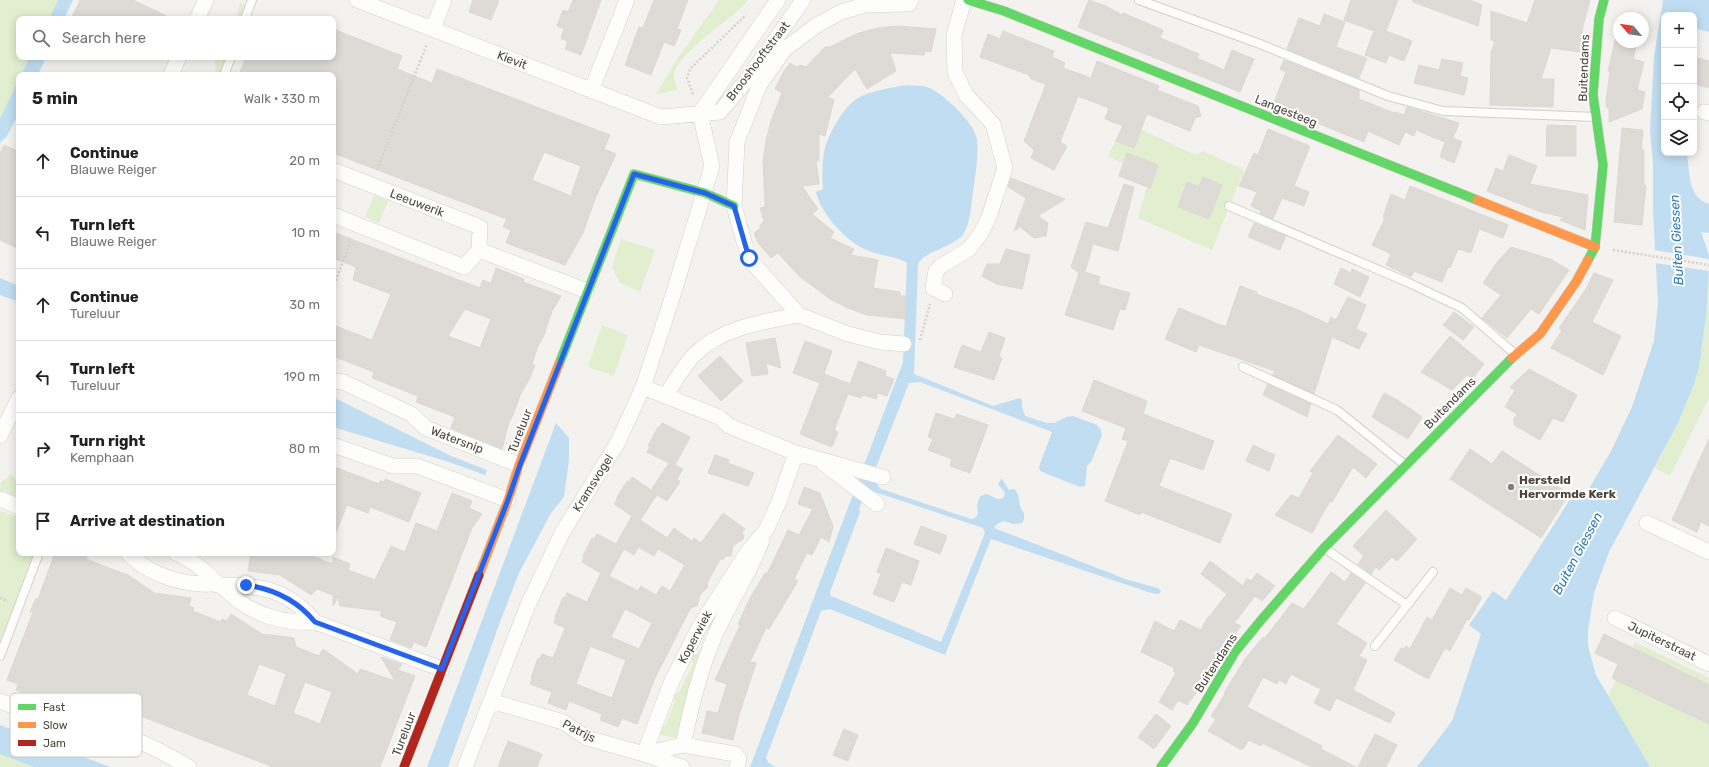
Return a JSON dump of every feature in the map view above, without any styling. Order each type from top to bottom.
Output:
[{"type":"street","points":[[198,16],[206,0]]},
{"type":"street","name":"Kievit","points":[[358,0],[661,117],[700,113]]},
{"type":"street","points":[[433,29],[444,0]]},
{"type":"street","points":[[591,91],[627,0]]},
{"type":"street","name":"Brooshooftstraat","points":[[700,113],[778,0]]},
{"type":"street","name":"Brooshooftstraat","points":[[700,113],[720,112],[746,81],[803,0]]},
{"type":"street","points":[[911,0],[909,4],[865,5],[841,12],[817,25],[785,49],[760,84],[737,142],[734,206],[749,258],[799,316],[848,334],[880,342],[911,344]]},
{"type":"street","points":[[939,291],[936,271],[941,266],[968,249],[982,232],[989,217],[1005,168],[993,124],[966,95],[955,72],[954,35],[964,0]]},
{"type":"street","name":"Langesteeg","points":[[968,0],[1006,6],[1595,248]]},
{"type":"street","name":"Buitendams","points":[[1161,767],[1193,722],[1235,652],[1324,548],[1516,354],[1540,334],[1576,282],[1595,248],[1603,165],[1593,95],[1599,19],[1604,0]]},
{"type":"street","points":[[172,72],[178,60]]},
{"type":"street","name":"Kramsvogel","points":[[465,767],[528,605],[562,533],[618,442],[643,387],[705,193],[712,166],[700,113]]},
{"type":"street","name":"Leeuwerik","points":[[336,171],[480,228],[479,250]]},
{"type":"street","name":"Tureluur","points":[[404,767],[634,174],[705,193]]},
{"type":"street","points":[[705,193],[734,206]]},
{"type":"street","points":[[336,216],[464,267],[479,250],[587,292]]},
{"type":"street","points":[[666,396],[694,355],[715,339],[736,329],[757,323],[799,316]]},
{"type":"street","name":"Watersnip","points":[[336,381],[343,382],[411,414],[426,428],[520,465]]},
{"type":"street","points":[[643,387],[719,417],[729,426],[796,453],[860,472],[880,476]]},
{"type":"street","points":[[0,436],[16,404]]},
{"type":"street","points":[[336,446],[393,466],[417,466],[508,500]]},
{"type":"street","name":"Koperwiek","points":[[683,745],[702,668],[716,634],[734,597],[755,560],[766,530],[779,502],[796,453]]},
{"type":"street","points":[[817,459],[876,504]]},
{"type":"street","points":[[0,499],[16,506]]},
{"type":"street","points":[[1647,523],[1709,552]]},
{"type":"street","name":"Koperwiek","points":[[644,754],[671,683],[698,629],[746,554],[766,530]]},
{"type":"street","points":[[132,556],[145,567],[170,579],[199,584],[246,585],[270,590],[291,600],[306,611],[315,622]]},
{"type":"street","points":[[184,556],[202,569],[239,602],[260,613],[280,619],[302,623],[315,622],[442,669]]},
{"type":"street","name":"Jupiterstraat","points":[[1615,618],[1709,664]]},
{"type":"street","points":[[0,701],[10,705]]},
{"type":"street","name":"Patrijs","points":[[491,701],[563,722],[587,738],[644,754],[682,767]]},
{"type":"street","points":[[142,744],[160,751],[188,767]]},
{"type":"street","name":"Patrijs","points":[[644,754],[683,745],[735,754],[739,759],[737,767]]},
{"type":"lane","points":[[246,16],[252,0]]},
{"type":"lane","points":[[1139,0],[1260,44],[1388,96],[1443,111],[1596,117]]},
{"type":"lane","points":[[225,72],[230,60]]},
{"type":"lane","points":[[1229,206],[1408,282],[1462,308],[1516,354]]},
{"type":"lane","points":[[1243,367],[1337,410],[1405,466]]},
{"type":"lane","points":[[1324,548],[1407,605]]},
{"type":"lane","points":[[0,656],[38,556]]},
{"type":"lane","points":[[1375,646],[1433,572]]},
{"type":"path","points":[[700,113],[687,78],[690,69],[750,11]]},
{"type":"path","points":[[372,185],[433,29]]},
{"type":"path","points":[[336,280],[357,224]]},
{"type":"path","points":[[1614,250],[1709,265]]},
{"type":"path","points":[[911,344],[925,325],[939,291]]},
{"type":"green space","points":[[0,0],[58,0],[50,16],[16,16],[16,60],[28,60],[22,72],[16,72],[16,85],[0,119]]},
{"type":"green space","points":[[719,0],[748,0],[741,8],[695,46],[677,66],[674,75],[677,90],[656,94],[678,58]]},
{"type":"green space","points":[[240,3],[249,5],[245,16],[237,16]]},
{"type":"green space","points":[[215,60],[227,60],[222,72],[215,72]]},
{"type":"green space","points":[[1124,122],[1196,155],[1203,151],[1244,170],[1212,250],[1138,218],[1150,177],[1108,156]]},
{"type":"green space","points":[[374,195],[388,201],[379,223],[365,217]]},
{"type":"green space","points":[[621,239],[655,250],[640,292],[620,283],[612,267]]},
{"type":"green space","points":[[1709,273],[1709,398],[1670,476],[1655,468],[1677,425],[1693,387],[1699,368],[1706,316]]},
{"type":"green space","points":[[602,325],[628,335],[614,376],[588,367]]},
{"type":"green space","points":[[11,474],[16,480],[16,497],[0,492],[1,482]]},
{"type":"green space","points":[[0,511],[16,516],[16,556],[35,556],[0,643]]},
{"type":"green space","points":[[717,611],[719,612],[679,737],[675,738],[661,735],[658,729],[665,726],[675,701],[672,694],[679,692],[693,664],[691,656],[698,654],[710,631],[707,623]]},
{"type":"green space","points":[[1635,642],[1709,678],[1709,767],[1650,767],[1608,696]]},
{"type":"green space","points":[[0,754],[34,767],[0,767]]},
{"type":"water","points":[[58,0],[73,0],[65,16],[50,16]]},
{"type":"water","points":[[1663,0],[1709,0],[1709,32],[1697,29],[1697,12],[1661,12]]},
{"type":"water","name":"Buiten Giessen","points":[[1661,13],[1661,156],[1687,156],[1689,176],[1693,190],[1702,201],[1709,204],[1709,233],[1701,232],[1709,255],[1706,316],[1699,368],[1693,387],[1677,425],[1609,552],[1594,593],[1588,630],[1588,646],[1596,675],[1650,767],[1417,767],[1452,721],[1481,634],[1469,625],[1493,591],[1506,600],[1574,493],[1581,498],[1587,492],[1610,453],[1632,407],[1654,341],[1658,303],[1653,212],[1653,165],[1650,130],[1654,57]]},
{"type":"water","points":[[28,60],[45,60],[39,72],[22,72]]},
{"type":"water","points":[[16,85],[16,119],[6,138],[2,140],[0,144],[0,119]]},
{"type":"water","points":[[906,85],[925,86],[933,90],[956,108],[963,115],[973,130],[976,136],[978,148],[970,212],[964,233],[953,242],[925,256],[918,265],[914,374],[993,406],[1020,398],[1022,400],[1025,416],[1047,423],[1055,423],[1066,417],[1073,416],[1097,425],[1101,430],[1102,435],[1091,462],[1087,466],[1085,486],[1080,487],[1040,471],[1039,467],[1052,432],[920,382],[909,383],[875,470],[873,480],[881,489],[971,519],[975,518],[978,514],[977,505],[980,496],[987,494],[997,499],[1003,497],[1005,493],[998,484],[1001,479],[1009,490],[1014,489],[1018,495],[1024,513],[1024,520],[1022,523],[1013,524],[1004,521],[997,524],[994,528],[1128,580],[1158,588],[1161,591],[1159,594],[1151,593],[991,539],[945,655],[830,609],[821,611],[766,758],[769,763],[775,767],[750,767],[903,362],[907,263],[861,247],[844,235],[829,219],[823,210],[816,192],[823,189],[822,168],[825,148],[842,113],[858,98],[875,91]],"holes":[[[866,489],[983,528],[985,533],[941,642],[831,596],[830,592],[860,512],[859,510]]]},
{"type":"water","points":[[0,278],[16,285],[16,301],[0,295]]},
{"type":"water","points":[[336,398],[451,456],[487,470],[485,475],[449,462],[336,428]]},
{"type":"water","points":[[556,423],[569,438],[569,460],[564,497],[551,513],[519,573],[448,767],[427,767]]},
{"type":"water","points":[[0,725],[10,729],[10,757],[84,757],[110,767],[34,767],[0,754]]},
{"type":"pier","points":[[1654,250],[1709,259],[1709,271],[1654,263]]},
{"type":"building","points":[[80,0],[133,0],[167,16],[72,16]]},
{"type":"building","points":[[473,0],[499,0],[491,20],[469,12]]},
{"type":"building","points":[[573,0],[601,0],[581,55],[565,49],[568,41],[561,39],[564,29],[557,26],[563,10],[568,12]]},
{"type":"building","points":[[654,0],[688,0],[677,29],[681,30],[674,46],[664,42],[651,75],[625,65],[639,27],[643,28]]},
{"type":"building","points":[[1089,0],[1106,6],[1122,15],[1123,13],[1163,30],[1160,38],[1199,54],[1197,58],[1224,70],[1232,50],[1254,59],[1240,92],[1078,27]]},
{"type":"building","points":[[1351,0],[1398,0],[1386,31],[1412,41],[1404,61],[1389,55],[1386,63],[1365,55],[1374,31],[1344,20]]},
{"type":"building","points":[[1413,0],[1470,0],[1482,5],[1478,26],[1413,2]]},
{"type":"building","points":[[1535,0],[1590,0],[1583,26],[1580,52],[1551,48],[1541,79],[1554,79],[1553,107],[1490,105],[1491,53],[1495,41],[1491,40],[1491,11],[1527,23]]},
{"type":"building","points":[[1324,14],[1345,22],[1336,47],[1367,58],[1359,78],[1287,49],[1299,18],[1320,26]]},
{"type":"building","points":[[898,26],[936,29],[931,52],[925,51],[924,55],[890,53],[896,71],[867,89],[855,69],[828,97],[834,100],[825,136],[819,134],[819,161],[816,161],[819,184],[802,186],[818,209],[812,214],[834,232],[830,238],[854,249],[851,255],[878,260],[873,288],[900,292],[900,296],[906,296],[906,319],[867,315],[830,299],[799,276],[778,253],[771,258],[758,243],[754,233],[760,229],[760,225],[764,221],[760,208],[765,207],[763,160],[771,121],[782,93],[775,89],[784,71],[790,63],[797,67],[800,65],[806,67],[825,47],[830,47],[856,34],[877,28]]},
{"type":"building","points":[[336,30],[402,56],[397,69],[432,83],[437,69],[610,135],[604,149],[616,154],[595,199],[583,233],[565,265],[506,243],[511,230],[503,227],[507,219],[336,154],[336,72],[240,72],[245,60],[336,60]],"holes":[[[544,152],[581,166],[571,196],[532,180]]]},
{"type":"building","points":[[1003,31],[1054,51],[1052,57],[1065,63],[1063,68],[1091,78],[1097,61],[1159,86],[1157,90],[1198,106],[1201,116],[1195,118],[1190,131],[1147,114],[1134,148],[1116,141],[1123,126],[1105,119],[1109,108],[1078,96],[1060,142],[1067,146],[1054,170],[1031,158],[1034,150],[1024,141],[1046,84],[1031,79],[1029,75],[980,57],[988,34],[1000,39]]},
{"type":"building","points":[[1613,48],[1636,48],[1633,59],[1644,62],[1637,90],[1645,92],[1642,109],[1609,122],[1609,108],[1607,108],[1606,102],[1610,71],[1608,71]]},
{"type":"building","points":[[1697,58],[1709,61],[1709,88],[1697,85]]},
{"type":"building","points":[[1442,59],[1463,63],[1460,76],[1468,78],[1464,95],[1414,83],[1419,65],[1439,70]]},
{"type":"building","points":[[1284,60],[1359,90],[1359,99],[1394,113],[1404,115],[1407,107],[1459,123],[1453,138],[1462,142],[1454,163],[1440,157],[1445,142],[1416,130],[1414,136],[1405,132],[1399,145],[1368,131],[1364,142],[1273,105],[1286,72],[1280,69]]},
{"type":"building","points":[[1547,125],[1576,126],[1576,156],[1546,156]]},
{"type":"building","points":[[1622,128],[1643,130],[1641,150],[1644,150],[1644,186],[1646,186],[1642,225],[1614,222]]},
{"type":"building","points":[[1268,129],[1310,146],[1294,186],[1309,192],[1304,206],[1282,198],[1273,219],[1260,213],[1261,211],[1251,206],[1257,192],[1239,186],[1254,153],[1258,155]]},
{"type":"building","points":[[4,145],[16,151],[16,248],[0,240],[0,153]]},
{"type":"building","points":[[1127,153],[1158,165],[1150,188],[1119,176]]},
{"type":"building","points":[[1509,155],[1537,166],[1530,184],[1588,195],[1585,230],[1560,220],[1563,217],[1541,212],[1487,191],[1496,168],[1503,171]]},
{"type":"building","points":[[1203,177],[1222,185],[1209,219],[1178,207],[1187,182],[1199,187]]},
{"type":"building","points":[[1011,178],[1065,199],[1038,216],[1048,223],[1046,236],[1034,238],[1020,227],[1014,231],[1026,198],[1008,187]]},
{"type":"building","points":[[1124,184],[1134,187],[1118,251],[1093,244],[1085,272],[1100,277],[1098,284],[1130,293],[1125,310],[1120,309],[1113,330],[1065,315],[1079,273],[1071,267],[1086,222],[1108,228]]},
{"type":"building","points":[[1410,186],[1508,225],[1503,238],[1479,229],[1471,253],[1458,249],[1442,282],[1414,271],[1411,277],[1386,265],[1391,254],[1372,245],[1385,218],[1383,217],[1391,194],[1405,200]]},
{"type":"building","points":[[1254,223],[1286,236],[1280,250],[1248,237]]},
{"type":"building","points":[[336,233],[480,288],[483,280],[491,283],[496,268],[524,279],[523,282],[561,296],[552,311],[544,335],[536,350],[537,349],[532,364],[535,365],[509,422],[502,449],[451,428],[455,417],[416,402],[418,396],[372,378],[374,372],[336,357],[336,326],[372,340],[391,294],[353,280],[356,267],[336,259]],"holes":[[[465,309],[491,319],[480,348],[448,336]]]},
{"type":"building","points":[[1511,247],[1550,259],[1569,270],[1539,314],[1531,309],[1507,338],[1482,318],[1501,295],[1483,283],[1498,261]]},
{"type":"building","points":[[1006,249],[1030,255],[1022,289],[996,284],[982,276],[987,264],[1000,264]]},
{"type":"building","points":[[1341,268],[1351,273],[1352,269],[1369,277],[1360,297],[1334,284]]},
{"type":"building","points":[[1594,273],[1613,280],[1592,322],[1621,336],[1603,375],[1551,348],[1562,330],[1559,328],[1586,289]]},
{"type":"building","points":[[1240,286],[1257,292],[1256,294],[1296,309],[1328,324],[1331,317],[1336,320],[1348,297],[1366,305],[1356,329],[1367,334],[1359,349],[1332,337],[1314,394],[1273,375],[1275,371],[1199,345],[1196,352],[1165,339],[1179,308],[1226,326]]},
{"type":"building","points":[[1454,312],[1474,327],[1463,340],[1443,325]]},
{"type":"building","points":[[989,332],[1005,338],[999,356],[1002,358],[994,380],[954,367],[962,345],[981,352]]},
{"type":"building","points":[[1450,336],[1484,364],[1472,379],[1467,375],[1452,390],[1421,372]]},
{"type":"building","points":[[775,338],[781,368],[766,363],[768,374],[752,376],[746,343]]},
{"type":"building","points":[[805,341],[832,351],[824,374],[850,384],[859,361],[886,371],[885,376],[894,379],[887,396],[878,393],[876,399],[863,395],[861,398],[848,394],[834,430],[838,432],[832,447],[800,434],[820,383],[793,373]]},
{"type":"building","points":[[720,356],[743,381],[721,401],[698,376]]},
{"type":"building","points":[[1529,369],[1577,395],[1563,422],[1553,418],[1540,440],[1514,425],[1514,419],[1517,414],[1505,407],[1515,390],[1510,387]]},
{"type":"building","points":[[1094,380],[1147,401],[1143,414],[1214,441],[1203,470],[1170,458],[1159,486],[1232,514],[1220,543],[1141,512],[1140,515],[1105,501],[1128,441],[1122,439],[1126,428],[1082,411]]},
{"type":"building","points":[[1268,384],[1311,404],[1307,417],[1263,395]]},
{"type":"building","points":[[1384,393],[1399,401],[1422,417],[1408,439],[1372,417]]},
{"type":"building","points":[[936,413],[954,419],[957,414],[988,425],[970,473],[950,466],[952,459],[928,450],[933,439],[928,437]]},
{"type":"building","points":[[662,423],[690,437],[675,465],[683,469],[677,479],[680,482],[667,501],[657,495],[640,520],[667,538],[674,528],[692,541],[694,538],[701,543],[723,513],[745,529],[742,532],[744,538],[733,546],[731,556],[725,556],[723,560],[721,558],[707,583],[708,587],[700,595],[697,606],[692,607],[689,611],[655,678],[637,724],[622,718],[618,727],[600,720],[602,714],[569,701],[566,710],[548,703],[552,692],[530,684],[538,658],[540,659],[542,654],[553,658],[565,628],[554,623],[563,597],[565,598],[567,593],[587,602],[601,573],[582,562],[583,556],[592,538],[594,539],[597,534],[616,544],[632,516],[614,504],[627,481],[629,482],[632,477],[651,490],[669,463],[647,452],[650,447],[648,446],[658,427],[659,428]],"holes":[[[638,547],[654,556],[658,549],[685,565],[670,591],[662,586],[656,595],[641,586],[638,591],[609,576],[624,549],[634,555]],[[625,609],[652,623],[639,649],[611,637]],[[590,646],[626,660],[612,698],[576,684]]]},
{"type":"building","points":[[1338,435],[1377,464],[1366,478],[1353,467],[1332,502],[1330,501],[1312,533],[1275,515],[1291,495],[1299,498],[1313,473],[1310,471]]},
{"type":"building","points":[[1709,439],[1709,526],[1701,522],[1697,532],[1672,520]]},
{"type":"building","points":[[1253,445],[1275,455],[1269,471],[1246,461]]},
{"type":"building","name":"Hersteld Hervormde Kerk","points":[[1470,449],[1492,464],[1502,451],[1569,494],[1541,538],[1450,479]]},
{"type":"building","points":[[715,455],[729,460],[728,463],[754,473],[748,486],[708,473]]},
{"type":"building","points":[[337,468],[379,484],[380,481],[384,482],[385,479],[421,493],[409,522],[370,507],[368,513],[347,505],[336,532]]},
{"type":"building","points":[[804,487],[820,493],[833,526],[829,542],[821,537],[812,555],[807,553],[794,579],[798,581],[769,629],[766,628],[750,662],[756,663],[740,712],[733,740],[702,733],[707,711],[718,713],[727,684],[715,680],[740,625],[738,624],[750,598],[765,573],[767,574],[788,530],[799,535],[813,509],[798,504]]},
{"type":"building","points":[[452,493],[472,501],[469,508],[482,514],[472,528],[426,647],[414,642],[411,648],[390,640],[397,622],[380,616],[382,611],[340,606],[338,597],[333,606],[333,595],[317,589],[311,595],[280,575],[248,571],[250,556],[312,556],[333,564],[333,557],[350,564],[348,570],[375,580],[391,546],[405,552],[416,523],[437,531]]},
{"type":"building","points":[[1386,510],[1417,539],[1397,561],[1392,557],[1379,570],[1376,567],[1371,574],[1358,564],[1364,556],[1353,546]]},
{"type":"building","points":[[921,526],[947,536],[940,554],[914,544]]},
{"type":"building","points":[[886,548],[919,561],[911,585],[902,582],[894,602],[873,594],[881,574],[877,572]]},
{"type":"building","points":[[54,556],[88,556],[86,559],[130,576],[154,593],[191,598],[189,606],[194,608],[193,611],[221,622],[222,619],[227,621],[231,614],[262,634],[294,638],[296,647],[319,656],[323,649],[358,674],[360,669],[395,681],[381,657],[402,664],[398,670],[415,676],[380,767],[273,767],[142,717],[142,693],[24,693],[16,690],[18,684],[7,680],[33,612],[30,612],[36,598],[38,599]],"holes":[[[259,664],[286,674],[275,706],[247,695]],[[305,682],[332,692],[320,724],[293,713]]]},
{"type":"building","points":[[1210,561],[1243,586],[1246,579],[1251,581],[1257,573],[1275,586],[1262,601],[1255,596],[1234,623],[1241,626],[1225,646],[1203,683],[1187,705],[1178,700],[1172,710],[1159,702],[1176,673],[1173,671],[1175,668],[1141,652],[1155,621],[1174,631],[1180,620],[1201,630],[1208,617],[1227,594],[1201,574]]},
{"type":"building","points":[[1331,572],[1345,582],[1351,573],[1365,583],[1336,624],[1367,643],[1359,656],[1367,660],[1353,690],[1395,713],[1390,723],[1336,698],[1330,711],[1314,703],[1321,689],[1291,674],[1286,684],[1279,680],[1277,684],[1263,677],[1247,707],[1322,746],[1321,749],[1356,767],[1311,767],[1262,743],[1261,746],[1249,740],[1242,750],[1208,731],[1216,719],[1211,716],[1245,659],[1263,637],[1265,638],[1292,603],[1304,609]]},
{"type":"building","points":[[1450,588],[1462,595],[1466,588],[1482,597],[1469,620],[1467,619],[1450,651],[1445,648],[1428,679],[1394,660],[1401,648],[1404,649],[1406,646],[1410,649],[1427,617],[1432,620]]},
{"type":"building","points":[[1604,634],[1709,685],[1709,724],[1612,678],[1618,664],[1595,653]]},
{"type":"building","points":[[1156,714],[1171,726],[1154,749],[1138,737]]},
{"type":"building","points":[[844,729],[858,735],[848,761],[833,755]]},
{"type":"building","points":[[1375,734],[1397,745],[1386,767],[1358,767]]},
{"type":"building","points":[[508,741],[542,754],[537,767],[498,767]]},
{"type":"traffic: fast","points":[[968,0],[1004,11],[1477,200]]},
{"type":"traffic: fast","points":[[1588,260],[1595,247],[1603,165],[1593,95],[1599,19],[1604,0]]},
{"type":"traffic: fast","points":[[559,364],[634,174],[705,193],[734,206]]},
{"type":"traffic: fast","points":[[1161,767],[1193,723],[1235,652],[1262,619],[1324,548],[1512,358]]},
{"type":"traffic: slow","points":[[1477,200],[1595,247]]},
{"type":"traffic: slow","points":[[1512,358],[1540,334],[1576,282],[1588,260]]},
{"type":"traffic: slow","points":[[479,575],[508,500],[519,465],[559,364]]},
{"type":"traffic: jam","points":[[404,767],[479,575]]},
{"type":"place","name":"Hersteld Hervormde Kerk","points":[[1511,487]]},
{"type":"route","points":[[246,585],[270,590],[280,594],[306,611],[315,622],[442,669],[634,174],[705,193],[734,206],[749,258]]}]
